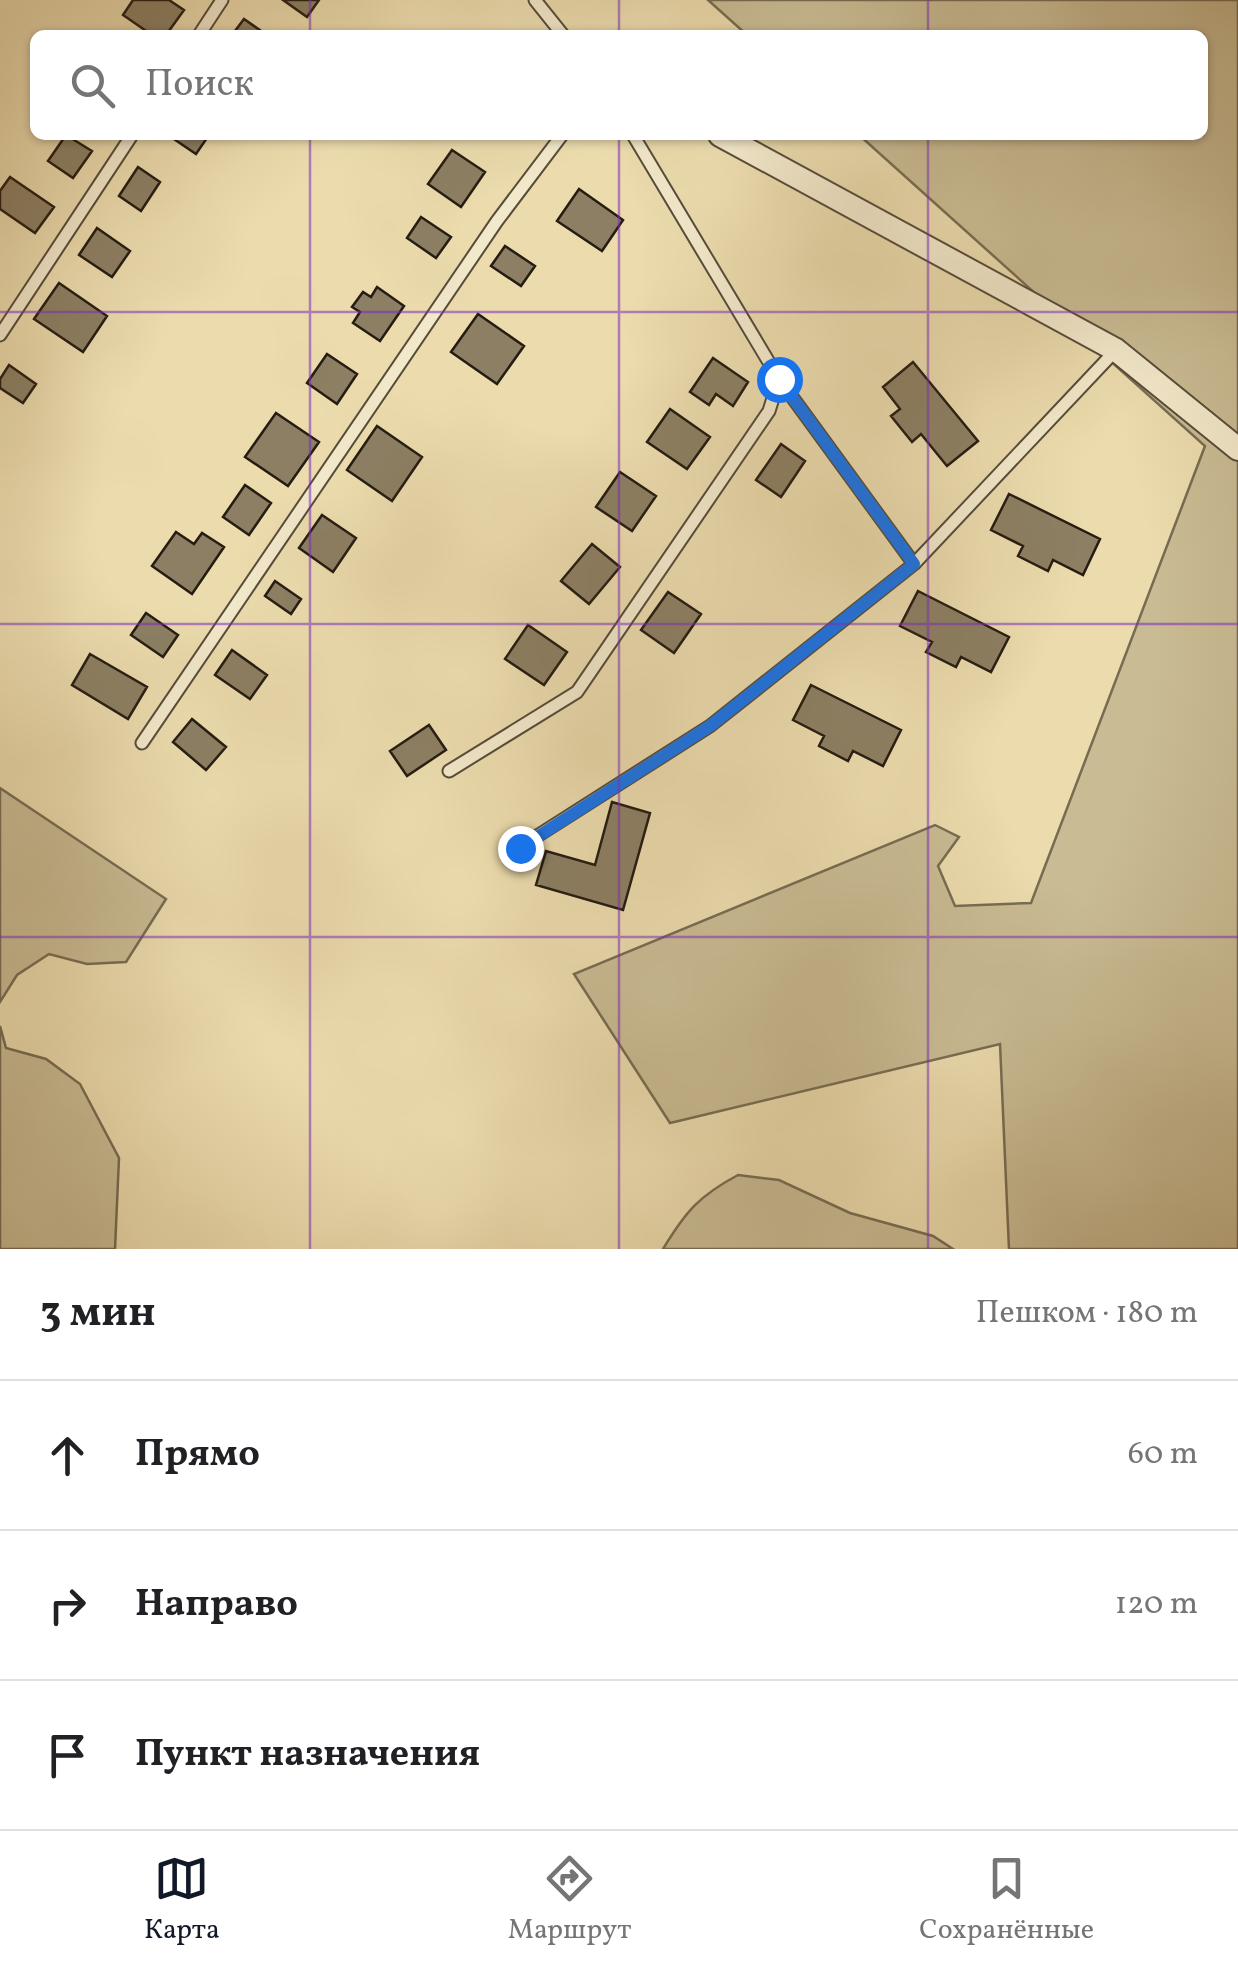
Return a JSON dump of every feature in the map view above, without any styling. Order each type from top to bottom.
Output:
[{"type":"street","points":[[729,140],[1116,350],[1238,449]]},
{"type":"lane","points":[[201,30],[222,0]]},
{"type":"lane","points":[[535,0],[559,30]]},
{"type":"lane","points":[[0,335],[129,140]]},
{"type":"lane","points":[[142,743],[497,221],[558,140]]},
{"type":"lane","points":[[636,140],[779,379],[914,564]]},
{"type":"lane","points":[[520,848],[710,726],[914,564],[1116,350]]},
{"type":"lane","points":[[449,771],[577,692],[770,411],[779,379]]},
{"type":"shaded area","points":[[708,0],[1238,0],[1238,1249],[1009,1249],[1000,1044],[670,1123],[574,974],[935,825],[959,837],[938,866],[955,906],[1031,903],[1205,446],[865,140],[1208,140],[1208,30],[741,30]]},
{"type":"shaded area","points":[[0,788],[166,899],[126,962],[87,964],[49,954],[17,975],[0,1002]]},
{"type":"shaded area","points":[[0,1026],[6,1048],[46,1059],[80,1084],[119,1158],[115,1249],[0,1249]]},
{"type":"shaded area","points":[[738,1175],[779,1180],[850,1213],[933,1236],[953,1249],[663,1249],[694,1206]]},
{"type":"building","points":[[133,0],[169,0],[184,10],[170,30],[145,30],[123,15]]},
{"type":"building","points":[[283,0],[319,0],[307,17]]},
{"type":"building","points":[[244,19],[260,30],[236,30]]},
{"type":"building","points":[[63,140],[74,140],[92,151],[73,178],[48,161]]},
{"type":"building","points":[[175,140],[206,140],[196,154]]},
{"type":"building","points":[[452,150],[485,172],[461,207],[428,184]]},
{"type":"building","points":[[138,167],[160,182],[141,211],[119,196]]},
{"type":"building","points":[[10,177],[54,207],[35,233],[0,209],[0,191]]},
{"type":"building","points":[[579,189],[623,220],[602,251],[557,221]]},
{"type":"building","points":[[421,217],[451,237],[436,258],[407,238]]},
{"type":"building","points":[[97,228],[130,251],[112,277],[79,255]]},
{"type":"building","points":[[505,246],[535,266],[521,286],[491,266]]},
{"type":"building","points":[[59,283],[107,316],[83,352],[34,319]]},
{"type":"building","points":[[377,287],[404,306],[380,341],[353,323],[360,312],[352,307],[363,292],[371,297]]},
{"type":"building","points":[[478,314],[524,346],[497,384],[451,352]]},
{"type":"building","points":[[327,354],[357,374],[337,404],[307,383]]},
{"type":"building","points":[[713,358],[748,382],[733,406],[716,394],[709,405],[690,392]]},
{"type":"building","points":[[913,362],[978,441],[947,466],[921,434],[912,442],[891,416],[900,409],[883,387]]},
{"type":"building","points":[[9,365],[36,384],[23,403],[0,388],[0,379]]},
{"type":"building","points":[[670,409],[710,437],[687,469],[647,442]]},
{"type":"building","points":[[276,413],[319,442],[288,486],[245,457]]},
{"type":"building","points":[[377,426],[422,457],[392,501],[347,470]]},
{"type":"building","points":[[781,444],[805,461],[781,497],[756,480]]},
{"type":"building","points":[[620,472],[656,496],[632,531],[596,507]]},
{"type":"building","points":[[245,485],[271,503],[249,535],[223,517]]},
{"type":"building","points":[[1009,494],[1100,539],[1083,575],[1053,560],[1048,571],[1018,556],[1023,546],[991,530]]},
{"type":"building","points":[[322,515],[356,538],[333,572],[299,548]]},
{"type":"building","points":[[176,532],[194,544],[202,533],[224,547],[192,594],[152,566]]},
{"type":"building","points":[[592,544],[620,567],[589,604],[561,581]]},
{"type":"building","points":[[275,581],[301,599],[291,614],[265,596]]},
{"type":"building","points":[[918,591],[1009,637],[991,672],[961,657],[956,667],[926,652],[932,642],[900,626]]},
{"type":"building","points":[[668,592],[701,614],[674,653],[641,630]]},
{"type":"building","points":[[146,613],[178,635],[163,657],[131,635]]},
{"type":"building","points":[[528,625],[567,652],[544,685],[505,659]]},
{"type":"building","points":[[232,650],[267,675],[250,699],[215,675]]},
{"type":"building","points":[[90,654],[147,687],[128,719],[72,685]]},
{"type":"building","points":[[811,685],[901,730],[883,766],[853,751],[848,761],[819,746],[824,736],[793,720]]},
{"type":"building","points":[[192,719],[226,747],[206,770],[173,742]]},
{"type":"building","points":[[429,725],[446,750],[407,776],[390,751]]},
{"type":"building","points":[[612,802],[650,813],[623,910],[536,885],[546,851],[595,865]]},
{"type":"route","points":[[520,848],[710,726],[914,564],[779,379]]}]
